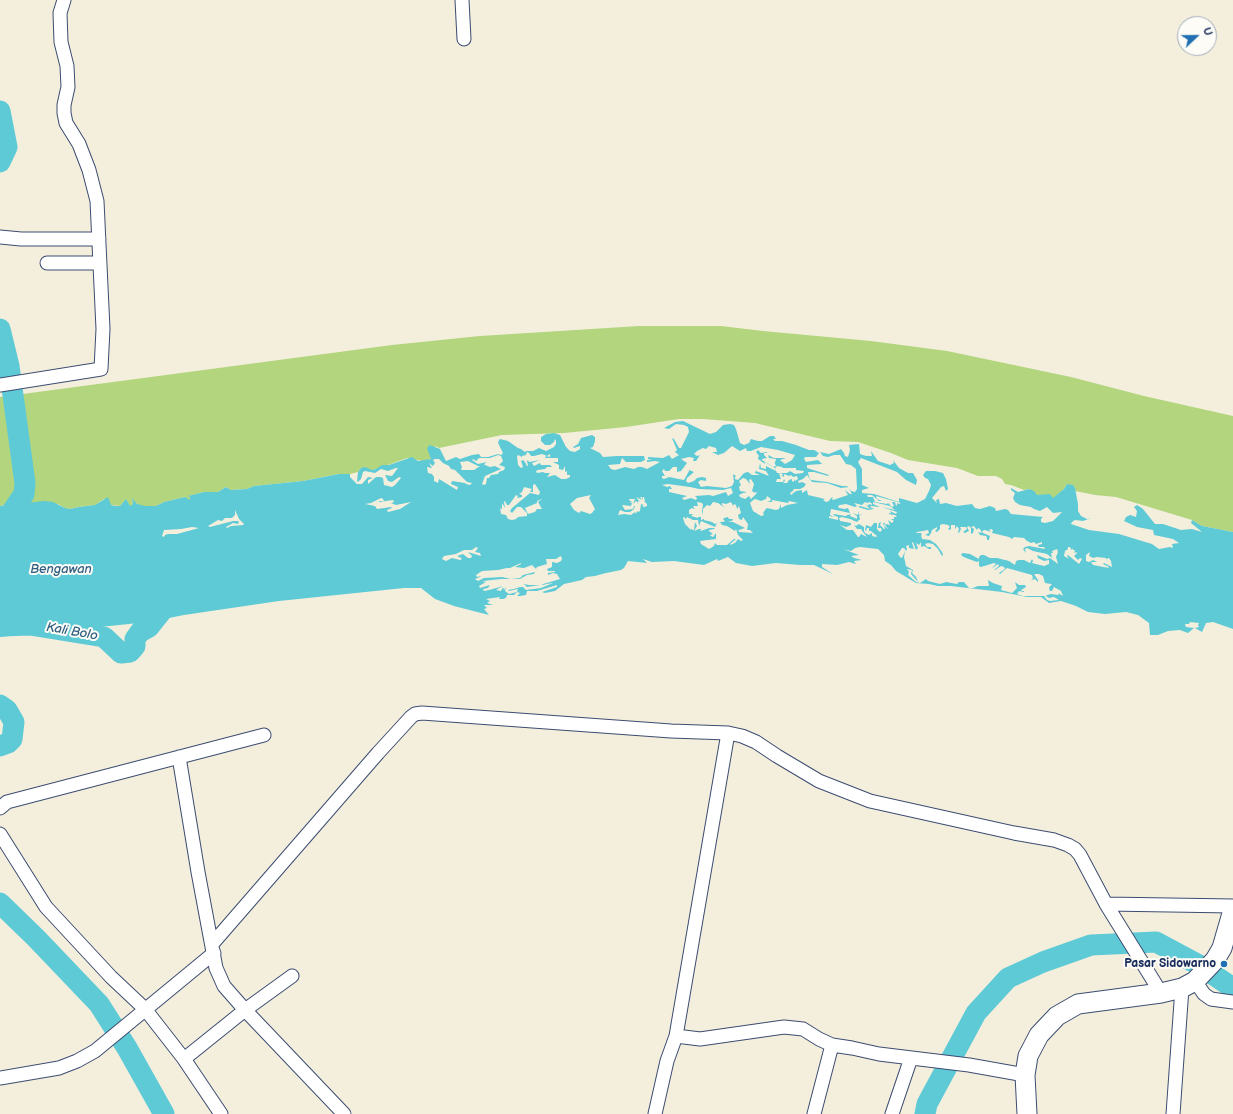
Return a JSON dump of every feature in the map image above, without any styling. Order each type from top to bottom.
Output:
[{"type":"street","points":[[0,385],[101,369],[102,329],[97,201],[89,170],[79,144],[66,124],[64,114],[64,105],[68,87],[67,66],[61,42],[60,13],[64,0]]},
{"type":"street","points":[[462,0],[464,39]]},
{"type":"street","points":[[0,237],[21,239],[99,239]]},
{"type":"street","points":[[47,262],[100,263]]},
{"type":"street","points":[[0,1078],[59,1068],[77,1061],[95,1051],[145,1009],[213,948],[378,752],[411,717],[415,714],[422,713],[671,731],[728,733],[742,736],[756,742],[819,781],[870,800],[1014,833],[1054,840],[1068,845],[1075,849],[1080,855],[1106,904],[1161,993]]},
{"type":"street","points":[[655,1114],[667,1061],[676,1036],[728,733]]},
{"type":"street","points":[[0,808],[7,802],[264,735]]},
{"type":"street","points":[[179,758],[216,968],[224,986],[244,1010],[344,1114]]},
{"type":"street","points":[[0,834],[46,907],[111,977],[145,1009],[184,1059],[221,1114]]},
{"type":"street","points":[[1106,904],[1233,906]]},
{"type":"street","points":[[1027,1114],[1025,1075],[1028,1056],[1039,1035],[1058,1016],[1078,1004],[1161,993],[1192,982],[1215,960],[1222,948],[1233,910]]},
{"type":"street","points":[[184,1059],[244,1010],[292,976]]},
{"type":"street","points":[[1192,982],[1211,999],[1233,1002]]},
{"type":"street","points":[[1173,1114],[1192,982]]},
{"type":"street","points":[[676,1036],[700,1039],[784,1027],[803,1029],[832,1045],[879,1054],[969,1065],[1025,1075]]},
{"type":"street","points":[[814,1114],[832,1045]]},
{"type":"street","points":[[892,1114],[911,1058]]},
{"type":"green space","points":[[639,326],[721,326],[871,341],[947,351],[1071,377],[1144,396],[1233,416],[1233,532],[1202,526],[1192,520],[1116,497],[1075,491],[1075,488],[1067,484],[1064,489],[1053,499],[1036,495],[1029,489],[1024,490],[1005,484],[1002,479],[996,476],[978,476],[957,468],[908,460],[858,442],[830,441],[755,423],[703,419],[679,419],[626,427],[564,433],[502,435],[439,448],[435,446],[431,459],[423,461],[407,458],[377,469],[372,470],[361,468],[358,472],[350,474],[339,474],[303,481],[254,486],[247,489],[231,490],[226,487],[218,492],[204,492],[189,496],[190,501],[185,497],[164,502],[156,506],[145,507],[137,504],[132,499],[133,504],[130,507],[126,499],[120,506],[111,505],[104,499],[95,505],[70,509],[58,504],[0,506],[0,397],[392,345],[480,336]]},
{"type":"water","name":"Bengawan","points":[[683,421],[710,434],[716,432],[723,425],[734,425],[740,443],[744,445],[749,443],[751,439],[762,441],[770,436],[774,436],[776,439],[773,439],[775,441],[782,441],[809,450],[814,450],[819,453],[816,457],[805,457],[804,459],[806,462],[818,460],[822,464],[807,465],[807,468],[829,475],[808,472],[811,480],[827,482],[848,487],[841,488],[827,483],[812,482],[807,475],[798,481],[799,483],[802,482],[806,484],[804,487],[800,489],[793,489],[794,490],[790,493],[791,495],[796,491],[802,490],[802,493],[807,490],[808,495],[825,499],[823,500],[826,502],[833,497],[833,500],[848,495],[845,490],[852,494],[848,488],[855,492],[857,489],[856,469],[851,465],[846,464],[840,455],[828,457],[823,456],[820,452],[829,454],[841,449],[845,456],[848,457],[850,450],[849,445],[859,444],[860,454],[872,456],[871,451],[878,461],[890,465],[894,463],[893,460],[899,468],[908,473],[913,473],[917,480],[916,485],[906,480],[897,472],[861,458],[858,462],[862,469],[862,485],[869,488],[862,490],[862,493],[874,494],[899,502],[899,498],[917,503],[925,499],[931,485],[928,479],[923,475],[926,471],[935,471],[943,473],[948,489],[946,491],[944,486],[941,487],[932,498],[937,503],[936,500],[939,499],[940,504],[946,503],[957,506],[972,504],[975,508],[980,509],[990,506],[995,508],[996,511],[1005,509],[1011,514],[1043,517],[1041,522],[1045,523],[1053,521],[1062,512],[1053,513],[1047,507],[1040,511],[1031,507],[1020,505],[1015,502],[1013,498],[1015,493],[1011,490],[1011,488],[1018,492],[1029,489],[1034,491],[1037,495],[1050,494],[1053,498],[1064,489],[1067,484],[1073,485],[1075,488],[1078,511],[1081,516],[1087,519],[1091,518],[1083,521],[1075,520],[1071,524],[1089,530],[1119,534],[1152,544],[1159,549],[1170,547],[1173,548],[1172,544],[1179,543],[1173,539],[1154,535],[1153,530],[1137,527],[1124,521],[1126,517],[1130,515],[1136,517],[1137,511],[1134,507],[1137,505],[1143,509],[1155,524],[1163,524],[1181,530],[1192,529],[1202,532],[1191,523],[1192,520],[1202,526],[1233,532],[1233,629],[1213,622],[1206,623],[1202,632],[1195,628],[1199,627],[1199,623],[1190,622],[1189,624],[1185,624],[1186,627],[1194,628],[1188,633],[1180,630],[1168,631],[1158,635],[1150,635],[1149,623],[1138,615],[1126,612],[1105,614],[1088,612],[1061,601],[1049,603],[1041,597],[1027,597],[1002,592],[916,583],[896,571],[885,561],[884,555],[878,549],[860,547],[851,551],[843,549],[859,555],[851,556],[862,560],[854,561],[856,564],[849,562],[837,565],[822,564],[822,567],[833,574],[814,565],[776,563],[752,566],[736,563],[728,557],[718,561],[717,559],[704,565],[674,561],[652,562],[643,559],[647,563],[628,561],[621,570],[586,577],[582,580],[564,584],[555,591],[545,593],[542,592],[557,587],[557,585],[537,591],[527,591],[526,595],[517,596],[520,593],[517,592],[514,595],[507,595],[506,598],[503,599],[499,599],[500,597],[486,599],[490,601],[487,603],[493,605],[484,605],[487,608],[484,609],[489,615],[454,606],[435,599],[421,588],[404,588],[279,601],[184,615],[149,622],[0,637],[0,506],[44,501],[53,502],[70,509],[95,505],[108,497],[111,505],[115,506],[120,506],[126,499],[130,506],[133,504],[132,498],[137,504],[156,506],[164,502],[185,497],[190,500],[190,497],[188,496],[204,492],[218,492],[226,487],[231,490],[247,489],[254,486],[303,481],[339,474],[350,474],[350,477],[357,484],[362,484],[368,477],[373,478],[368,480],[368,484],[376,477],[380,477],[383,478],[384,485],[392,487],[401,478],[399,477],[392,482],[388,481],[385,475],[392,476],[398,468],[388,471],[381,469],[375,473],[365,471],[358,482],[358,472],[361,468],[365,467],[372,470],[382,465],[389,465],[412,457],[418,461],[431,459],[427,448],[430,445],[440,449],[446,461],[456,457],[460,459],[479,454],[481,457],[488,457],[498,454],[501,455],[503,453],[498,442],[500,439],[508,441],[525,452],[533,451],[539,448],[546,451],[554,447],[556,441],[555,439],[550,445],[545,445],[541,441],[541,437],[546,434],[554,433],[560,435],[566,447],[570,451],[575,452],[580,449],[580,446],[573,447],[578,444],[581,438],[592,435],[595,437],[595,441],[593,447],[590,448],[600,453],[603,457],[644,456],[645,460],[641,462],[626,462],[622,458],[620,464],[608,465],[611,469],[615,470],[625,467],[634,469],[642,467],[647,469],[660,462],[647,462],[647,460],[652,460],[648,459],[648,457],[663,458],[669,455],[672,459],[679,455],[675,452],[677,450],[672,438],[679,448],[681,448],[689,432],[688,427],[684,425],[676,424],[669,429],[664,428],[675,422]],"holes":[[[709,446],[716,448],[717,452],[712,452],[718,455],[724,453],[732,446],[740,451],[746,448],[747,451],[751,451],[761,447],[778,450],[795,455],[792,460],[785,464],[780,460],[786,458],[774,458],[768,455],[769,458],[776,459],[775,463],[774,462],[776,466],[773,467],[796,468],[796,470],[804,471],[803,473],[795,474],[790,471],[787,473],[777,473],[776,470],[766,466],[766,469],[761,468],[760,463],[759,469],[766,471],[769,476],[756,471],[755,473],[760,475],[752,475],[748,472],[744,473],[738,480],[735,479],[736,476],[733,474],[734,482],[732,486],[726,488],[707,486],[701,487],[698,482],[701,480],[706,481],[706,478],[702,477],[688,483],[686,481],[687,478],[694,472],[689,470],[684,480],[669,477],[664,479],[662,478],[662,476],[665,476],[662,471],[664,469],[665,471],[669,471],[673,467],[677,467],[677,472],[681,471],[687,463],[681,459],[689,457],[694,458],[693,461],[696,461],[700,455],[697,456],[694,454],[697,451],[703,448],[706,449]],[[527,452],[531,456],[542,454],[547,456],[550,454],[550,457],[546,456],[545,458],[558,458],[558,462],[553,462],[559,465],[559,469],[563,470],[565,466],[565,472],[567,471],[567,475],[570,475],[570,477],[561,479],[555,475],[547,477],[550,473],[537,473],[536,471],[538,470],[552,467],[550,465],[541,465],[540,463],[534,466],[532,463],[540,460],[529,462],[528,460],[528,466],[523,460],[521,461],[523,467],[521,468],[518,465],[517,456],[522,457],[526,455]],[[498,455],[501,456],[503,461],[499,465],[505,467],[504,470],[498,474],[491,475],[487,478],[486,484],[484,485],[482,484],[485,476],[501,469],[495,466],[490,467],[485,465],[484,464],[487,462],[478,464],[472,460],[473,459],[476,461],[479,458],[490,458]],[[439,459],[451,469],[455,470],[467,482],[472,483],[470,485],[452,481],[451,484],[458,487],[457,490],[439,479],[438,483],[434,481],[432,474],[428,473],[427,467],[432,468],[429,463],[433,466],[435,463],[433,460]],[[468,461],[480,466],[474,470],[461,469],[462,467],[460,462]],[[779,473],[783,474],[782,476],[784,477],[784,474],[789,476],[791,475],[793,477],[797,476],[798,479],[795,481],[794,479],[794,482],[792,479],[789,480],[787,483],[783,483],[785,481],[784,479],[783,482],[776,482],[777,479],[781,479]],[[743,478],[750,484],[749,480],[751,479],[754,484],[752,491],[757,493],[751,499],[749,496],[745,499],[739,495],[746,492],[740,491],[739,487],[741,485],[739,481]],[[535,484],[540,492],[539,495],[530,493],[510,511],[512,513],[517,507],[521,507],[527,513],[527,516],[518,517],[512,520],[508,519],[506,515],[501,514],[500,507],[502,509],[502,503],[505,508],[505,501],[507,505],[509,505],[516,495],[518,496],[517,498],[522,497],[522,495],[519,494],[522,492],[524,487],[532,489],[530,492],[533,492],[533,485]],[[668,484],[699,489],[723,490],[731,488],[733,493],[728,496],[726,492],[713,496],[695,496],[697,498],[696,500],[691,498],[684,500],[682,498],[687,496],[669,492],[669,489],[672,489],[670,486],[667,487],[662,485]],[[591,495],[589,498],[595,509],[592,513],[590,514],[581,511],[579,513],[574,510],[570,504],[577,498]],[[867,495],[872,495],[879,501],[882,501],[877,499],[876,496],[901,503],[897,503],[896,506],[895,502],[892,502],[894,506],[892,507],[888,503],[875,502],[873,497],[868,497]],[[767,496],[771,499],[767,502],[772,502],[772,500],[798,503],[781,508],[781,504],[779,509],[776,510],[767,508],[763,513],[764,515],[761,516],[753,511],[750,503],[755,499],[761,501],[766,499]],[[636,497],[642,500],[640,497],[642,497],[643,500],[644,497],[644,501],[647,506],[644,507],[642,506],[644,505],[641,504],[640,511],[637,511],[636,514],[635,512],[631,515],[618,515],[620,510],[630,512],[634,509],[635,506],[633,509],[625,510],[622,505],[631,506],[632,503],[629,502],[632,502],[629,499],[635,499],[633,504],[636,501],[637,504],[638,501],[640,502]],[[381,498],[384,501],[379,502],[393,500],[394,502],[391,503],[396,505],[411,502],[400,509],[388,512],[387,510],[392,508],[391,507],[377,509],[375,506],[365,504]],[[542,499],[538,502],[542,509],[537,509],[535,512],[528,514],[525,508]],[[697,502],[702,503],[703,515],[703,509],[707,505],[710,506],[713,502],[718,503],[725,508],[722,503],[726,504],[731,502],[733,506],[734,504],[736,505],[737,509],[739,506],[741,513],[738,515],[739,519],[742,520],[743,517],[748,524],[747,530],[750,530],[753,533],[738,531],[745,528],[733,522],[727,522],[732,521],[733,519],[729,519],[728,517],[724,518],[723,519],[725,521],[720,522],[722,525],[735,531],[736,529],[738,535],[743,540],[741,541],[738,539],[735,543],[730,545],[736,539],[727,545],[717,545],[715,543],[714,546],[709,549],[701,544],[700,541],[716,539],[716,533],[713,537],[710,535],[713,534],[709,531],[715,528],[709,528],[701,531],[700,530],[702,529],[699,529],[694,531],[697,526],[695,522],[694,530],[690,529],[685,524],[683,518],[684,517],[686,519],[687,517],[693,520],[698,520],[699,526],[701,521],[715,527],[717,523],[715,524],[704,519],[701,520],[701,517],[698,518],[691,516],[693,514],[689,514],[689,510],[692,508],[695,509],[693,506],[698,506]],[[865,502],[870,502],[872,504],[869,504],[868,506],[865,504],[870,509],[860,506],[858,507],[868,510],[874,509],[870,507],[871,506],[880,507],[873,504],[873,502],[890,506],[895,510],[882,507],[897,512],[896,514],[890,511],[891,513],[888,514],[895,515],[897,517],[891,519],[894,521],[892,523],[888,520],[890,525],[886,524],[885,525],[888,529],[884,526],[885,529],[880,525],[881,522],[879,523],[878,528],[881,528],[882,530],[880,532],[877,529],[877,523],[874,523],[871,527],[866,525],[865,530],[866,531],[867,528],[869,528],[869,531],[877,536],[876,537],[872,536],[872,533],[869,535],[865,533],[864,527],[859,524],[856,526],[854,525],[857,529],[861,529],[867,537],[861,534],[858,537],[853,530],[847,530],[840,525],[846,527],[851,525],[851,523],[840,521],[839,518],[842,517],[857,522],[860,519],[859,516],[862,514],[859,515],[859,511],[858,515],[853,513],[857,516],[857,519],[850,516],[851,514],[845,516],[834,514],[833,515],[838,517],[838,520],[829,518],[829,516],[834,517],[830,515],[831,509],[850,513],[848,508],[839,508],[838,506],[846,504],[855,507],[857,506],[854,503],[862,505]],[[235,510],[239,519],[244,524],[227,528],[226,527],[233,523],[238,524],[239,522],[233,521],[210,527],[208,526],[218,520],[222,521],[225,518],[232,518],[235,515]],[[943,524],[948,525],[950,527],[948,529],[950,530],[951,525],[955,525],[955,529],[957,526],[959,533],[961,529],[960,527],[966,527],[967,529],[963,532],[965,533],[969,531],[967,527],[969,526],[971,528],[971,534],[973,533],[974,529],[971,527],[974,526],[977,530],[978,528],[980,529],[982,533],[978,532],[980,535],[986,536],[987,540],[989,540],[990,536],[982,531],[985,530],[991,532],[989,530],[991,529],[993,530],[992,533],[1012,539],[1014,537],[1024,538],[1027,541],[1031,543],[1034,542],[1036,544],[1042,542],[1042,544],[1038,545],[1039,547],[1044,547],[1045,549],[1029,546],[1023,549],[1026,553],[1025,549],[1027,548],[1047,554],[1052,558],[1052,551],[1057,549],[1058,552],[1056,557],[1058,564],[1050,558],[1047,559],[1037,555],[1038,558],[1044,561],[1049,560],[1049,564],[1044,566],[1032,563],[1032,559],[1030,563],[1024,560],[1016,561],[1015,565],[1009,561],[990,558],[984,555],[981,555],[979,559],[970,554],[961,554],[966,558],[977,562],[979,561],[979,566],[981,567],[994,563],[996,564],[991,569],[998,564],[999,566],[994,570],[1001,566],[1004,567],[1005,569],[999,573],[1000,574],[1007,568],[1032,575],[1033,578],[1031,580],[1035,579],[1038,582],[1034,574],[1039,574],[1043,576],[1045,583],[1052,585],[1049,588],[1050,591],[1052,591],[1054,587],[1061,591],[1063,596],[1058,593],[1059,595],[1047,595],[1046,596],[1049,598],[1054,597],[1059,600],[1050,601],[1044,596],[1023,596],[1017,594],[1019,591],[1024,592],[1021,590],[1026,587],[1025,585],[1019,585],[1015,582],[1017,588],[1012,593],[1001,590],[1002,586],[988,580],[989,586],[978,586],[973,588],[969,588],[964,582],[959,582],[957,584],[946,582],[940,584],[928,581],[926,579],[920,583],[916,582],[908,575],[909,572],[907,569],[912,570],[911,574],[918,582],[912,573],[913,570],[906,566],[904,557],[905,551],[902,558],[898,554],[902,548],[906,551],[906,546],[909,545],[909,548],[914,549],[913,542],[916,550],[918,548],[916,543],[919,545],[921,542],[921,547],[924,546],[929,549],[931,549],[931,547],[927,547],[925,544],[933,544],[942,556],[942,552],[936,544],[930,540],[922,539],[921,533],[916,533],[928,530],[929,533],[925,535],[929,536],[932,530],[937,527],[935,531],[937,532],[940,529],[940,525]],[[192,527],[199,528],[177,534],[168,534],[164,537],[162,536],[164,530]],[[476,547],[478,548],[475,552],[480,553],[481,556],[468,552],[472,556],[471,558],[468,558],[463,554],[457,556],[462,559],[460,560],[452,558],[446,561],[442,559],[444,556],[456,554],[464,550],[472,550]],[[1068,547],[1075,550],[1074,553],[1077,553],[1074,556],[1078,560],[1080,558],[1082,559],[1079,564],[1068,555],[1067,556],[1069,559],[1064,556]],[[1090,552],[1089,556],[1093,558],[1109,558],[1112,567],[1104,563],[1103,564],[1109,568],[1093,565],[1091,562],[1097,562],[1093,560],[1089,562],[1086,561],[1086,555]],[[561,556],[561,561],[557,563],[552,562],[552,567],[547,569],[548,571],[555,571],[548,573],[548,575],[553,573],[557,574],[560,579],[540,585],[553,583],[541,588],[526,590],[523,587],[520,587],[508,590],[518,589],[517,592],[509,594],[505,591],[506,587],[504,590],[503,587],[501,591],[496,590],[501,587],[502,585],[500,587],[484,591],[483,589],[488,588],[490,585],[480,588],[479,586],[486,582],[482,581],[511,579],[502,577],[484,578],[478,581],[475,579],[481,576],[477,577],[476,575],[482,571],[510,568],[521,563],[515,567],[524,568],[532,565],[536,569],[537,567],[547,564],[546,559],[556,559]]]},
{"type":"water","points":[[758,450],[761,453],[767,452],[764,453],[764,455],[767,458],[762,459],[765,464],[758,459],[759,456],[756,452]]},
{"type":"water","points":[[535,572],[534,574],[527,575],[520,579],[511,579],[520,578],[523,575]]},
{"type":"water","points":[[524,584],[540,585],[527,587]]},
{"type":"waterway","name":"Kali Bolo","points":[[0,111],[7,147],[0,162]]},
{"type":"waterway","name":"Kali Bolo","points":[[0,329],[9,366],[25,483],[24,494],[0,529]]},
{"type":"waterway","name":"Kali Bolo","points":[[0,626],[30,625],[104,637],[121,653],[130,652],[135,646],[135,639],[140,632],[149,627],[161,612],[162,603],[159,595]]},
{"type":"waterway","name":"Kali Bolo","points":[[0,705],[7,710],[14,722],[12,739],[8,743],[0,746]]},
{"type":"waterway","points":[[0,903],[36,938],[99,1004],[127,1048],[164,1114]]},
{"type":"waterway","points":[[925,1114],[927,1104],[976,1013],[1008,978],[1043,962],[1091,945],[1156,942],[1199,965],[1233,988]]},
{"type":"place","name":"Pasar Sidowarno","points":[[1224,964]]}]
